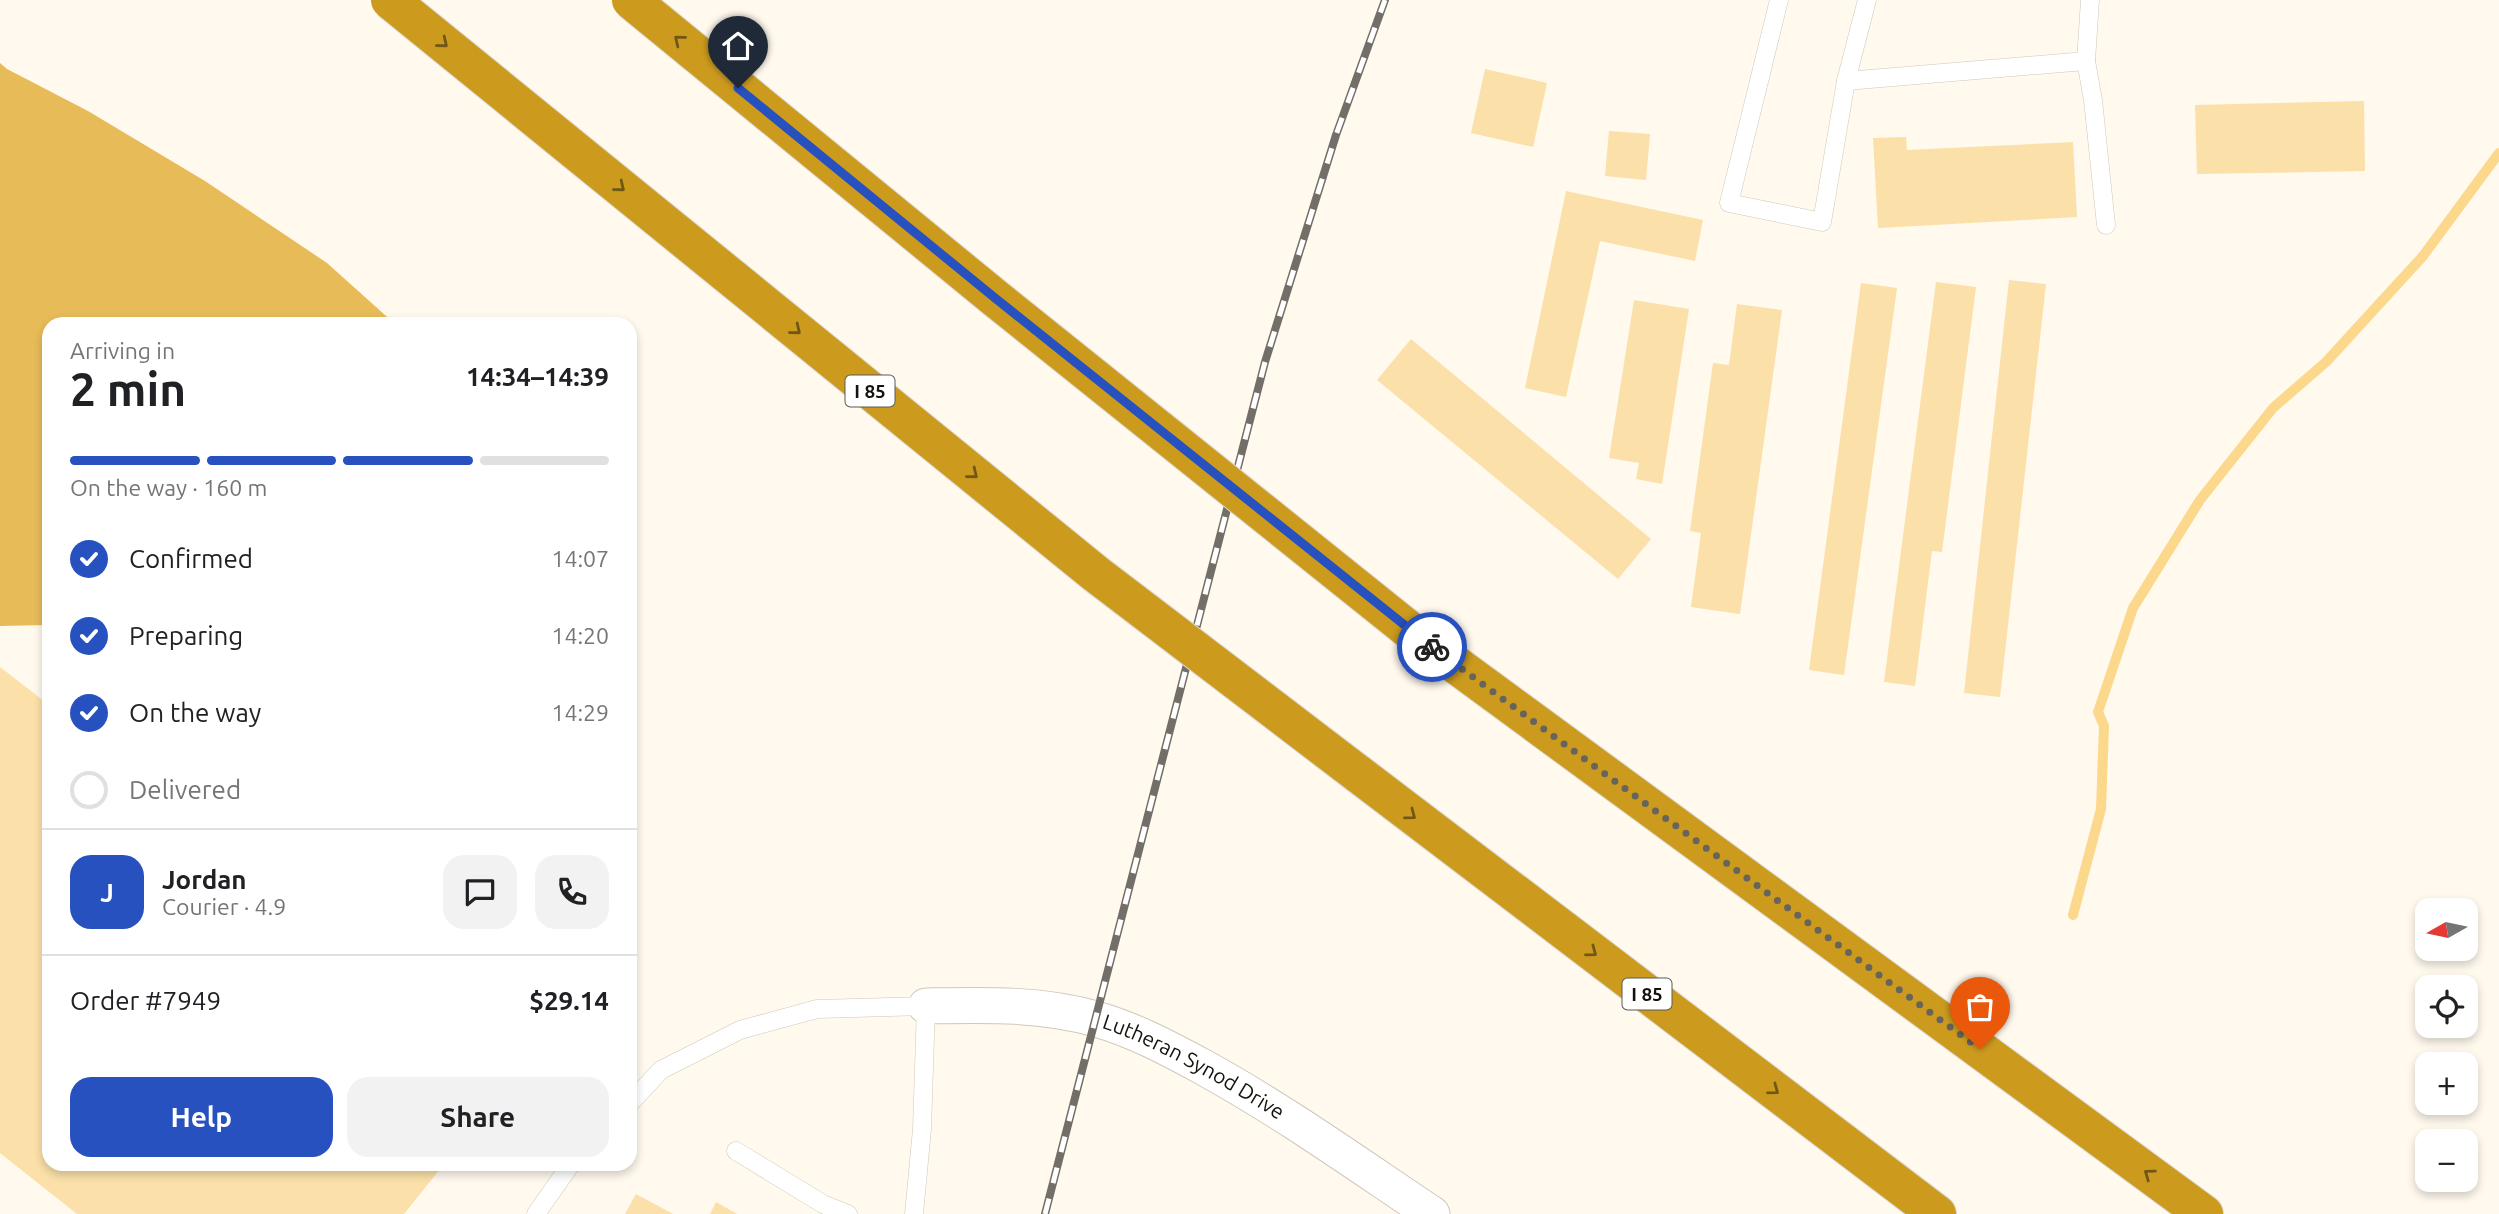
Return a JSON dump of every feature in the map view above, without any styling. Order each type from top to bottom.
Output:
[{"type":"highway","name":"I 85","points":[[390,0],[1096,574],[1937,1214]]},
{"type":"highway","points":[[631,0],[995,298],[1418,637],[2204,1214]]},
{"type":"street","name":"Lutheran Synod Drive","points":[[926,1006],[1000,1005],[1038,1009],[1094,1018],[1152,1040],[1254,1095],[1433,1214]]},
{"type":"lane","points":[[1779,0],[1729,203],[1822,222],[1846,81],[1867,0]]},
{"type":"lane","points":[[2090,0],[2086,61],[2093,100],[2106,225]]},
{"type":"lane","points":[[1846,81],[2086,61]]},
{"type":"lane","points":[[637,1095],[661,1070],[740,1030],[817,1009],[926,1006],[922,1129],[914,1214]]},
{"type":"lane","points":[[736,1151],[823,1204],[848,1214]]},
{"type":"lane","points":[[536,1214],[566,1171]]},
{"type":"shaded area","points":[[0,63],[88,111],[205,181],[327,263],[387,317],[42,317],[42,625],[0,626]]},
{"type":"building","points":[[1485,69],[1547,83],[1533,147],[1471,133]]},
{"type":"building","points":[[2364,101],[2365,171],[2197,174],[2195,105]]},
{"type":"building","points":[[1609,131],[1650,134],[1646,180],[1605,176]]},
{"type":"building","points":[[1906,137],[1907,150],[2073,142],[2077,217],[1878,228],[1873,138]]},
{"type":"building","points":[[1566,191],[1703,220],[1695,261],[1600,241],[1566,397],[1525,388]]},
{"type":"building","points":[[2009,280],[2046,284],[2000,697],[1964,693]]},
{"type":"building","points":[[1936,282],[1976,287],[1942,552],[1932,551],[1915,686],[1884,682]]},
{"type":"building","points":[[1861,283],[1897,288],[1844,675],[1809,670]]},
{"type":"building","points":[[1634,300],[1689,309],[1662,484],[1636,479],[1639,463],[1609,458]]},
{"type":"building","points":[[1737,304],[1782,310],[1740,614],[1691,607],[1701,533],[1690,531],[1713,363],[1729,365]]},
{"type":"building","points":[[1411,339],[1651,539],[1618,579],[1377,380]]},
{"type":"building","points":[[0,667],[42,700],[42,1171],[438,1171],[404,1214],[77,1214],[0,1153]]},
{"type":"building","points":[[636,1194],[673,1214],[625,1214]]},
{"type":"building","points":[[716,1202],[737,1214],[710,1214]]},
{"type":"waterway","points":[[2073,915],[2101,809],[2104,726],[2098,712],[2133,608],[2200,500],[2273,408],[2326,362],[2423,256],[2499,153]]},
{"type":"railway","points":[[1045,1214],[1265,362],[1336,135],[1385,0]]},
{"type":"way so far","points":[[1432,647],[1980,1049]]},
{"type":"route","points":[[738,88],[995,298],[1432,647]]}]
